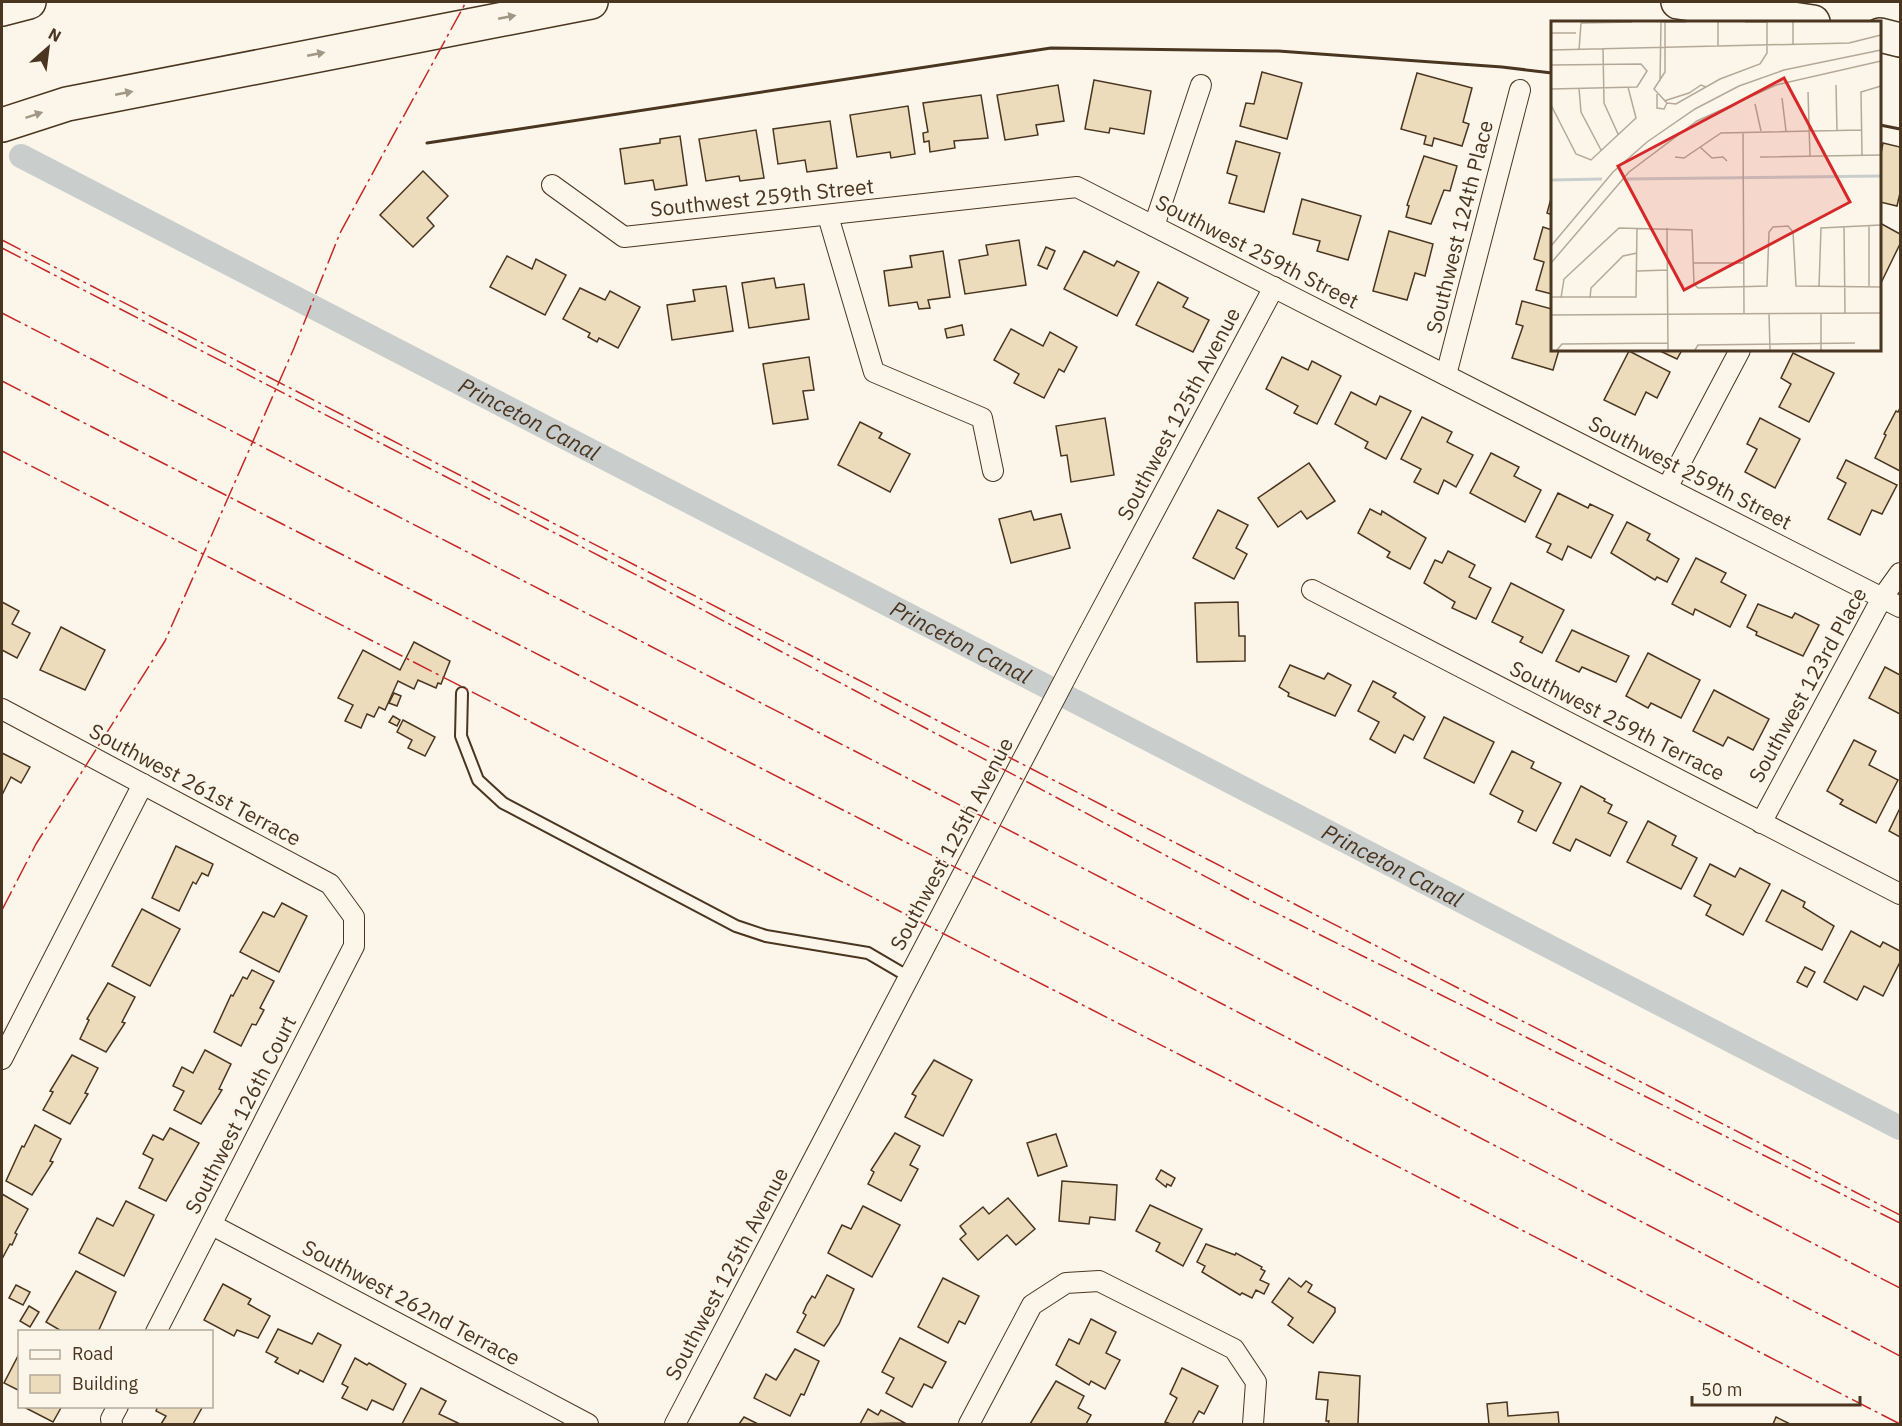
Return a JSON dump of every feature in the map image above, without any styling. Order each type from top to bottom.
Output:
[{"type":"highway","points":[[2,9],[29,2]]},
{"type":"highway","points":[[2,125],[67,104],[591,2]]},
{"type":"highway","points":[[1678,2],[1806,21]]},
{"type":"highway","points":[[1881,35],[1900,39]]},
{"type":"street","points":[[1154,226],[1201,85]]},
{"type":"street","name":"Southwest 124th Place","points":[[1446,375],[1520,90]]},
{"type":"street","name":"Southwest 259th Street","points":[[552,185],[624,237],[1077,187],[1900,607]]},
{"type":"street","points":[[828,216],[874,372],[982,418],[993,471]]},
{"type":"street","name":"Southwest 125th Avenue","points":[[675,1425],[1042,722],[1274,287]]},
{"type":"street","points":[[1667,488],[1739,351]]},
{"type":"street","name":"Southwest 123rd Place","points":[[1761,823],[1882,598],[1900,573]]},
{"type":"street","name":"Southwest 259th Terrace","points":[[1312,590],[1900,894]]},
{"type":"street","name":"Southwest 261st Terrace","points":[[2,710],[330,884],[354,917]]},
{"type":"street","points":[[2,1059],[142,784]]},
{"type":"street","name":"Southwest 126th Court","points":[[157,1330],[354,945],[354,917]]},
{"type":"street","name":"Southwest 262nd Terrace","points":[[212,1225],[588,1425]]},
{"type":"street","points":[[969,1425],[1032,1305],[1066,1283],[1099,1281],[1234,1349],[1256,1382],[1253,1425]]},
{"type":"street","points":[[112,1425],[111,1419],[117,1408]]},
{"type":"lane","points":[[462,693],[461,736],[478,780],[503,803],[736,926],[766,936],[868,953],[909,976]]},
{"type":"building","points":[[1262,72],[1302,83],[1287,139],[1240,126],[1246,103],[1254,104]]},
{"type":"building","points":[[1417,73],[1472,88],[1463,122],[1469,124],[1462,146],[1434,138],[1432,146],[1424,144],[1426,136],[1401,129]]},
{"type":"building","points":[[1094,80],[1151,91],[1144,134],[1110,128],[1109,133],[1085,129]]},
{"type":"building","points":[[1058,85],[1064,121],[1036,125],[1038,135],[1005,140],[997,95]]},
{"type":"building","points":[[981,95],[988,138],[954,141],[955,148],[930,152],[929,141],[924,142],[923,133],[928,132],[923,103]]},
{"type":"building","points":[[908,106],[915,154],[891,158],[890,152],[857,157],[850,115]]},
{"type":"building","points":[[830,121],[837,168],[807,172],[805,160],[778,164],[773,129]]},
{"type":"building","points":[[756,130],[764,178],[740,181],[739,176],[706,181],[699,139]]},
{"type":"building","points":[[680,136],[687,185],[655,190],[653,180],[625,184],[620,149],[660,143],[660,139]]},
{"type":"building","points":[[1236,141],[1280,153],[1264,212],[1229,203],[1237,176],[1227,173]]},
{"type":"building","points":[[1883,143],[1900,147],[1900,193],[1897,206],[1881,202]]},
{"type":"building","points":[[1424,156],[1457,166],[1450,191],[1444,190],[1431,224],[1406,217],[1409,206],[1407,205]]},
{"type":"building","points":[[423,171],[448,196],[427,218],[434,226],[413,247],[380,215]]},
{"type":"building","points":[[1302,199],[1361,216],[1348,260],[1317,251],[1320,241],[1293,234]]},
{"type":"building","points":[[1551,199],[1551,215],[1547,213]]},
{"type":"building","points":[[1881,224],[1900,234],[1900,244],[1881,283]]},
{"type":"building","points":[[1543,227],[1551,230],[1551,294],[1536,290],[1544,262],[1534,259]]},
{"type":"building","points":[[1389,231],[1433,244],[1425,276],[1415,273],[1407,300],[1373,291]]},
{"type":"building","points":[[1019,240],[1026,285],[965,294],[959,260],[988,255],[986,245]]},
{"type":"building","points":[[1046,247],[1055,251],[1047,269],[1038,265]]},
{"type":"building","points":[[943,251],[950,297],[928,300],[930,308],[919,309],[917,302],[889,306],[884,271],[912,267],[910,256]]},
{"type":"building","points":[[1084,251],[1114,266],[1117,261],[1139,272],[1117,316],[1064,289]]},
{"type":"building","points":[[507,256],[532,269],[536,259],[566,275],[545,315],[490,287]]},
{"type":"building","points":[[774,278],[776,288],[804,284],[809,319],[749,328],[742,283]]},
{"type":"building","points":[[1158,282],[1188,298],[1183,307],[1209,320],[1193,352],[1136,325]]},
{"type":"building","points":[[726,286],[733,331],[672,340],[667,305],[695,301],[693,290]]},
{"type":"building","points":[[580,288],[605,300],[610,291],[640,307],[618,348],[599,338],[597,342],[588,337],[590,333],[563,319]]},
{"type":"building","points":[[1522,301],[1551,309],[1551,351],[1559,351],[1553,370],[1512,358],[1523,326],[1516,324]]},
{"type":"building","points":[[962,325],[964,335],[947,338],[945,329]]},
{"type":"building","points":[[1011,329],[1043,346],[1050,332],[1077,347],[1064,372],[1059,369],[1044,398],[1014,383],[1019,374],[994,360]]},
{"type":"building","points":[[1629,351],[1670,372],[1657,398],[1646,392],[1635,415],[1604,400]]},
{"type":"building","points":[[1660,351],[1681,351],[1677,359]]},
{"type":"building","points":[[1793,353],[1834,373],[1809,422],[1779,407],[1791,384],[1781,378]]},
{"type":"building","points":[[809,357],[814,390],[803,391],[808,419],[773,424],[763,364]]},
{"type":"building","points":[[1282,357],[1308,370],[1312,361],[1341,376],[1317,424],[1294,413],[1298,406],[1266,389]]},
{"type":"building","points":[[1351,392],[1376,405],[1380,396],[1411,411],[1386,459],[1365,448],[1368,442],[1335,424]]},
{"type":"building","points":[[1900,408],[1900,471],[1875,458],[1886,435],[1884,434],[1896,411],[1898,412]]},
{"type":"building","points":[[1422,417],[1452,432],[1447,442],[1473,455],[1456,487],[1444,480],[1438,494],[1414,482],[1421,469],[1401,459]]},
{"type":"building","points":[[1105,418],[1114,475],[1071,482],[1067,455],[1061,456],[1056,426]]},
{"type":"building","points":[[1760,418],[1800,439],[1775,488],[1745,472],[1757,449],[1747,444]]},
{"type":"building","points":[[860,422],[882,433],[879,438],[910,454],[890,492],[838,465]]},
{"type":"building","points":[[1491,453],[1519,467],[1514,476],[1541,490],[1525,522],[1470,493]]},
{"type":"building","points":[[1846,460],[1897,485],[1882,514],[1872,510],[1860,535],[1828,519],[1846,483],[1837,478]]},
{"type":"building","points":[[1309,463],[1335,501],[1307,519],[1301,511],[1278,527],[1258,498]]},
{"type":"building","points":[[1558,493],[1588,508],[1590,504],[1613,515],[1591,558],[1568,546],[1562,560],[1547,552],[1551,544],[1536,537]]},
{"type":"building","points":[[1370,509],[1381,515],[1382,511],[1426,538],[1410,569],[1387,557],[1390,552],[1358,533]]},
{"type":"building","points":[[1218,510],[1248,525],[1236,548],[1247,554],[1234,579],[1193,558]]},
{"type":"building","points":[[1031,511],[1034,520],[1061,514],[1070,548],[1011,563],[999,519]]},
{"type":"building","points":[[1627,522],[1650,534],[1647,540],[1679,559],[1667,582],[1657,577],[1655,580],[1611,553]]},
{"type":"building","points":[[1448,551],[1475,565],[1469,577],[1491,588],[1476,619],[1452,608],[1455,602],[1424,583],[1435,560],[1442,563]]},
{"type":"building","points":[[1696,558],[1726,573],[1721,582],[1746,595],[1730,627],[1695,609],[1693,615],[1672,604]]},
{"type":"building","points":[[1511,583],[1564,610],[1542,653],[1520,642],[1523,637],[1492,622]]},
{"type":"building","points":[[2,602],[19,611],[12,624],[30,633],[17,658],[2,650]]},
{"type":"building","points":[[1238,602],[1239,636],[1245,636],[1245,661],[1197,662],[1195,603]]},
{"type":"building","points":[[1758,604],[1792,618],[1795,613],[1819,625],[1803,656],[1756,635],[1757,632],[1747,627]]},
{"type":"building","points":[[61,627],[105,650],[85,690],[40,670]]},
{"type":"building","points":[[1572,630],[1629,656],[1616,682],[1582,667],[1579,672],[1556,661]]},
{"type":"building","points":[[414,642],[450,661],[441,684],[438,683],[436,688],[418,680],[414,689],[398,681],[385,710],[379,707],[374,717],[367,714],[361,728],[345,721],[353,705],[338,698],[363,650],[400,670]]},
{"type":"building","points":[[1648,653],[1700,680],[1681,718],[1651,703],[1648,708],[1626,696]]},
{"type":"building","points":[[1290,665],[1324,679],[1328,673],[1351,685],[1335,716],[1288,696],[1289,693],[1279,687]]},
{"type":"building","points":[[1885,667],[1900,675],[1900,714],[1869,698]]},
{"type":"building","points":[[1373,681],[1396,693],[1393,697],[1425,717],[1413,740],[1404,735],[1395,753],[1370,739],[1379,722],[1358,711]]},
{"type":"building","points":[[1714,690],[1769,719],[1753,750],[1728,737],[1723,746],[1693,731]]},
{"type":"building","points":[[394,693],[401,696],[397,706],[389,703]]},
{"type":"building","points":[[393,716],[400,720],[397,726],[389,722]]},
{"type":"building","points":[[1444,717],[1494,742],[1474,783],[1424,758]]},
{"type":"building","points":[[403,720],[435,737],[425,756],[408,748],[412,740],[397,732]]},
{"type":"building","points":[[1854,740],[1876,751],[1869,765],[1898,780],[1876,823],[1840,804],[1843,800],[1827,791]]},
{"type":"building","points":[[1512,751],[1534,762],[1531,768],[1561,783],[1536,831],[1518,822],[1523,811],[1490,794]]},
{"type":"building","points":[[2,753],[30,767],[21,783],[11,777],[2,795]]},
{"type":"building","points":[[1581,786],[1612,805],[1608,813],[1627,822],[1610,856],[1576,839],[1570,851],[1553,843]]},
{"type":"building","points":[[1900,808],[1900,837],[1889,831]]},
{"type":"building","points":[[1648,821],[1676,836],[1672,845],[1697,858],[1681,889],[1627,862]]},
{"type":"building","points":[[176,846],[213,864],[208,876],[202,873],[196,884],[193,882],[179,911],[152,898]]},
{"type":"building","points":[[1710,864],[1735,877],[1740,868],[1770,884],[1743,935],[1706,915],[1711,905],[1694,896]]},
{"type":"building","points":[[1782,890],[1805,902],[1803,907],[1834,926],[1822,950],[1766,921]]},
{"type":"building","points":[[282,903],[307,916],[279,972],[240,952],[263,912],[274,917]]},
{"type":"building","points":[[142,909],[180,929],[150,986],[112,966]]},
{"type":"building","points":[[1851,931],[1880,947],[1883,942],[1900,951],[1900,962],[1883,996],[1864,986],[1857,1000],[1824,982]]},
{"type":"building","points":[[1805,967],[1815,972],[1807,987],[1797,982]]},
{"type":"building","points":[[252,970],[274,981],[260,1008],[264,1010],[256,1025],[252,1024],[241,1046],[214,1032],[231,995],[233,996],[243,977],[247,979]]},
{"type":"building","points":[[108,983],[135,997],[122,1022],[125,1023],[106,1052],[80,1039],[89,1020],[87,1019]]},
{"type":"building","points":[[205,1050],[231,1064],[219,1089],[222,1090],[201,1124],[174,1110],[184,1091],[173,1086],[182,1067],[193,1073]]},
{"type":"building","points":[[72,1055],[98,1068],[85,1093],[88,1094],[70,1124],[43,1110],[53,1092],[50,1091]]},
{"type":"building","points":[[934,1060],[972,1080],[943,1136],[905,1117],[916,1096],[912,1094]]},
{"type":"building","points":[[35,1125],[61,1139],[50,1161],[53,1162],[32,1195],[6,1181],[22,1146],[24,1147]]},
{"type":"building","points":[[170,1128],[199,1143],[166,1201],[139,1188],[153,1159],[143,1154],[153,1135],[163,1140]]},
{"type":"building","points":[[895,1133],[920,1146],[910,1165],[918,1169],[901,1201],[868,1184],[874,1172],[871,1170]]},
{"type":"building","points":[[1056,1134],[1067,1166],[1038,1176],[1027,1143]]},
{"type":"building","points":[[1161,1170],[1175,1178],[1171,1186],[1167,1184],[1166,1187],[1156,1179]]},
{"type":"building","points":[[1062,1181],[1117,1185],[1115,1220],[1090,1217],[1089,1224],[1059,1221]]},
{"type":"building","points":[[2,1194],[28,1209],[15,1233],[17,1234],[12,1245],[10,1244],[2,1259]]},
{"type":"building","points":[[1008,1198],[1035,1229],[1016,1245],[1007,1235],[978,1260],[960,1239],[966,1234],[960,1226],[983,1207],[989,1214]]},
{"type":"building","points":[[126,1201],[154,1215],[124,1276],[79,1253],[97,1218],[113,1226]]},
{"type":"building","points":[[1150,1205],[1202,1229],[1183,1266],[1156,1251],[1160,1243],[1136,1231]]},
{"type":"building","points":[[863,1206],[900,1225],[872,1277],[828,1253],[842,1225],[851,1229]]},
{"type":"building","points":[[1206,1244],[1235,1255],[1236,1253],[1262,1267],[1261,1269],[1265,1271],[1260,1280],[1269,1284],[1264,1294],[1256,1290],[1252,1298],[1242,1293],[1240,1295],[1202,1272],[1205,1266],[1197,1262]]},
{"type":"building","points":[[76,1271],[116,1292],[99,1330],[60,1330],[46,1322]]},
{"type":"building","points":[[827,1275],[854,1289],[839,1324],[824,1346],[797,1332],[806,1315],[803,1313],[807,1304],[812,1296],[815,1298]]},
{"type":"building","points":[[943,1278],[979,1296],[965,1324],[959,1321],[948,1343],[918,1327]]},
{"type":"building","points":[[1289,1278],[1301,1287],[1306,1281],[1312,1285],[1308,1292],[1335,1308],[1335,1312],[1313,1343],[1288,1325],[1293,1318],[1272,1302]]},
{"type":"building","points":[[223,1284],[251,1299],[248,1304],[270,1316],[258,1338],[237,1330],[234,1336],[204,1320]]},
{"type":"building","points":[[16,1285],[30,1292],[23,1305],[9,1298]]},
{"type":"building","points":[[29,1306],[39,1312],[30,1327],[20,1321]]},
{"type":"building","points":[[1091,1319],[1116,1332],[1106,1353],[1120,1360],[1105,1389],[1091,1381],[1089,1385],[1056,1365],[1069,1339],[1079,1344]]},
{"type":"building","points":[[278,1329],[312,1344],[318,1333],[341,1345],[323,1382],[300,1370],[298,1374],[275,1362],[278,1358],[266,1352]]},
{"type":"building","points":[[900,1338],[946,1362],[932,1388],[924,1384],[912,1407],[886,1393],[894,1378],[882,1372]]},
{"type":"building","points":[[795,1349],[819,1361],[804,1395],[801,1394],[790,1416],[754,1398],[766,1374],[776,1380]]},
{"type":"building","points":[[18,1356],[18,1390],[4,1383]]},
{"type":"building","points":[[355,1358],[367,1365],[369,1363],[406,1384],[393,1410],[372,1400],[367,1410],[342,1398],[348,1387],[342,1384]]},
{"type":"building","points":[[1182,1368],[1218,1386],[1204,1414],[1199,1411],[1192,1424],[1171,1424],[1165,1422],[1177,1398],[1170,1394]]},
{"type":"building","points":[[1319,1372],[1360,1376],[1358,1424],[1328,1424],[1329,1421],[1326,1421],[1328,1400],[1316,1399]]},
{"type":"building","points":[[1056,1381],[1084,1396],[1078,1408],[1091,1415],[1086,1424],[1030,1424]]},
{"type":"building","points":[[421,1388],[446,1401],[439,1414],[460,1424],[402,1424]]},
{"type":"building","points":[[1507,1402],[1508,1416],[1558,1412],[1559,1424],[1489,1424],[1487,1404]]},
{"type":"building","points":[[26,1408],[61,1408],[53,1422]]},
{"type":"building","points":[[157,1408],[202,1408],[193,1424],[161,1424],[166,1416],[156,1411]]},
{"type":"building","points":[[868,1409],[878,1415],[881,1410],[905,1423],[860,1424]]},
{"type":"building","points":[[744,1417],[758,1424],[739,1424]]},
{"type":"building","points":[[1776,1417],[1790,1424],[1773,1424]]},
{"type":"waterway","name":"Princeton Canal","points":[[21,156],[1900,1128]]},
{"type":"wall","points":[[427,143],[1051,48],[1278,51],[1502,67],[1551,73]]},
{"type":"wall","points":[[1881,125],[1900,129]]},
{"type":"power","points":[[2,910],[36,844],[165,641],[294,348],[340,233],[466,2]]},
{"type":"power","points":[[2,240],[1900,1215]]},
{"type":"power","points":[[2,248],[652,583],[1246,898],[1900,1223]]},
{"type":"power","points":[[2,313],[1900,1288]]},
{"type":"power","points":[[2,381],[1180,982],[1900,1356]]},
{"type":"power","points":[[2,451],[1900,1424]]}]
